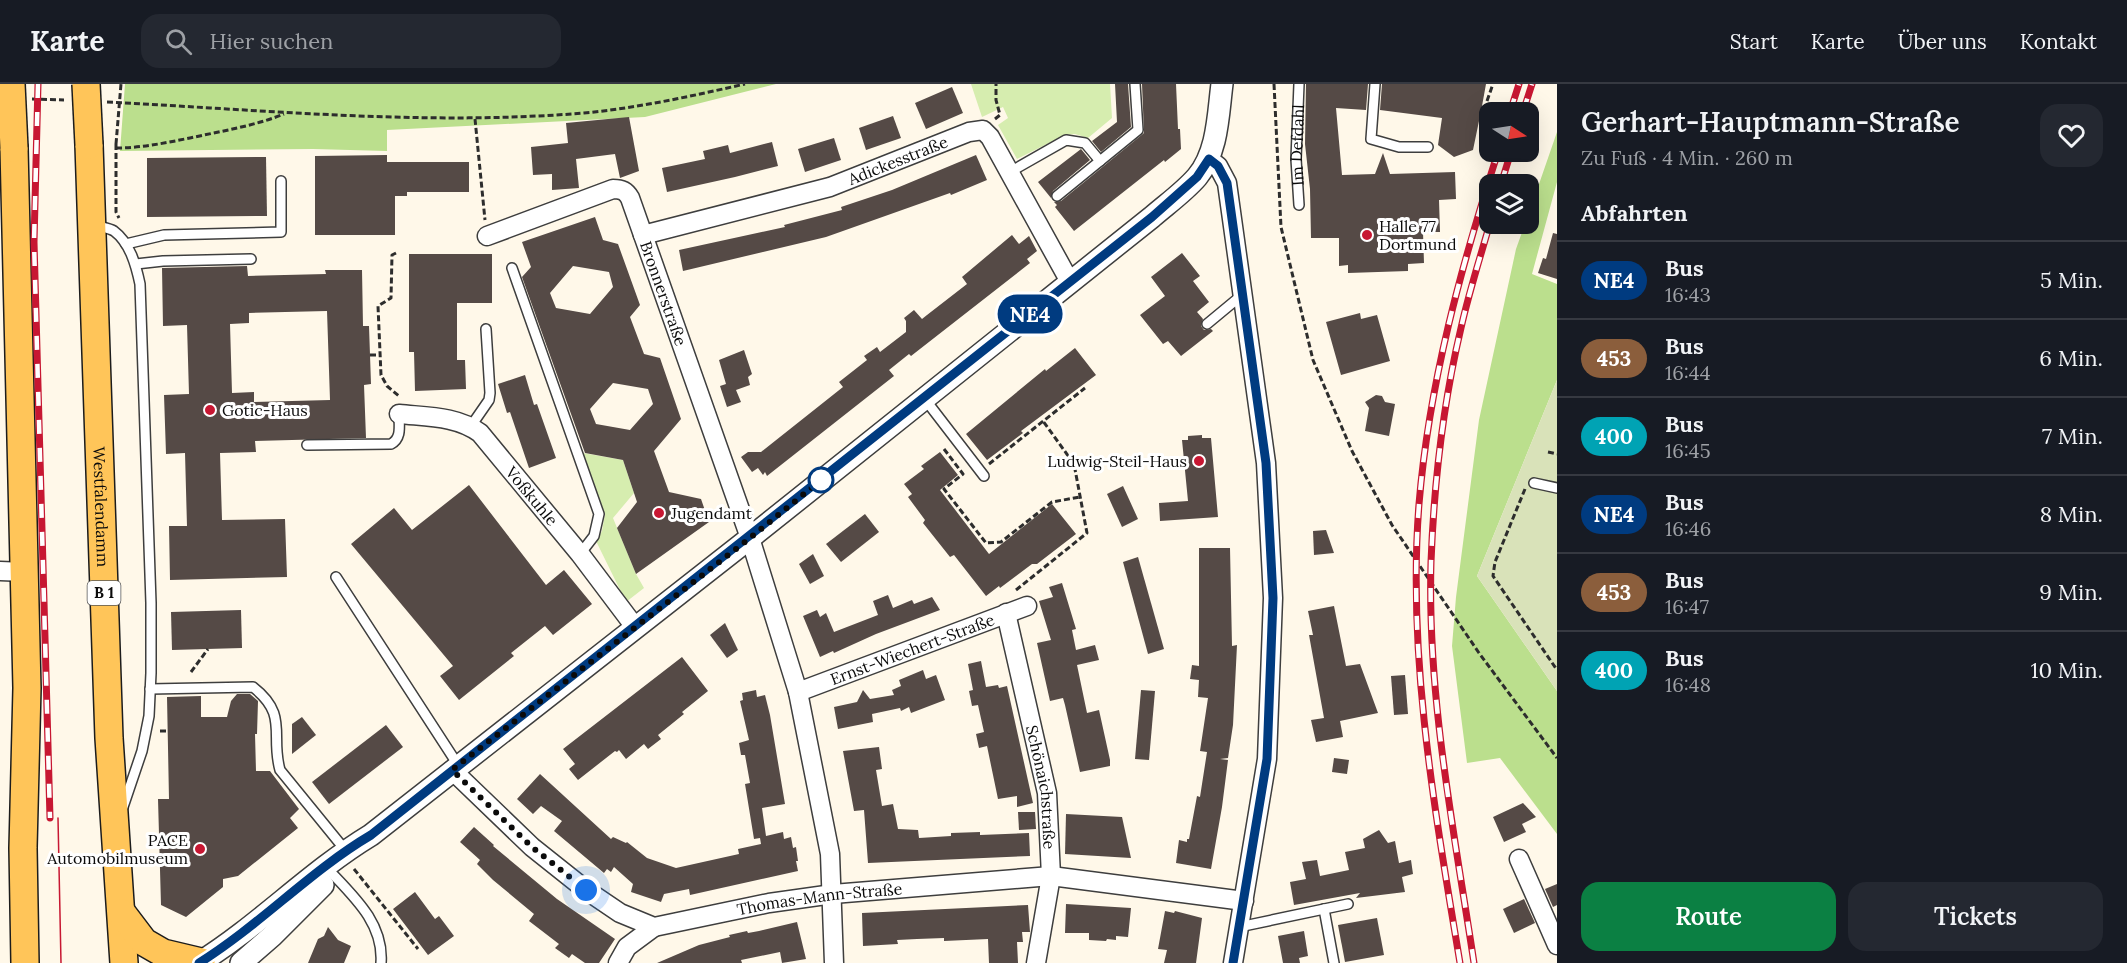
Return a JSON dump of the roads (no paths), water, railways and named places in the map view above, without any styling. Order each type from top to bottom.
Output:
[{"type":"main road","points":[[17,91],[9,291],[12,571],[27,688],[23,848],[25,963]]},
{"type":"main road","name":"Westfalendamm","points":[[86,96],[109,738],[124,963]]},
{"type":"main road","points":[[122,913],[144,942],[163,953],[200,962]]},
{"type":"street","points":[[200,962],[226,946],[338,863],[455,767],[750,538],[1161,209],[1197,177],[1209,159],[1213,147],[1222,84]]},
{"type":"street","name":"Adickesstraße","points":[[643,235],[830,187],[969,132],[983,130],[990,137],[1008,173]]},
{"type":"street","points":[[1209,159],[1218,166],[1227,183],[1266,463],[1273,598],[1267,759],[1233,963]]},
{"type":"street","points":[[1008,173],[1070,282]]},
{"type":"street","name":"Bronnerstraße","points":[[487,236],[613,189],[620,189],[627,193],[750,538],[798,692],[830,854],[834,963]]},
{"type":"street","name":"Voßkuhle","points":[[400,406],[471,426],[480,433],[580,554],[635,627]]},
{"type":"street","name":"Ernst-Wiechert-Straße","points":[[798,692],[1027,606]]},
{"type":"street","name":"Schönaichstraße","points":[[1005,613],[1047,793],[1051,876],[1036,963]]},
{"type":"street","points":[[455,767],[532,847],[577,883],[620,913],[654,927]]},
{"type":"street","points":[[1519,859],[1557,945]]},
{"type":"street","points":[[241,963],[272,936],[338,863]]},
{"type":"street","name":"Thomas-Mann-Straße","points":[[654,927],[769,903],[833,894],[1051,876],[1244,901]]},
{"type":"street","points":[[618,963],[627,947],[654,927]]},
{"type":"lane","points":[[1057,196],[1138,130],[1136,84]]},
{"type":"lane","name":"Im Defdahl","points":[[1299,84],[1296,159],[1299,205]]},
{"type":"lane","points":[[1375,84],[1371,139],[1399,147],[1428,147]]},
{"type":"lane","points":[[1008,173],[1066,140],[1085,143],[1100,161]]},
{"type":"lane","points":[[129,242],[192,233],[281,232],[281,182]]},
{"type":"lane","points":[[91,224],[113,230],[129,242],[140,284],[151,603],[149,716],[142,751],[116,829]]},
{"type":"lane","points":[[136,264],[163,261],[251,259]]},
{"type":"lane","points":[[512,268],[599,514],[594,536],[580,554]]},
{"type":"lane","points":[[1207,324],[1242,295]]},
{"type":"lane","points":[[471,426],[485,406],[490,393],[486,329]]},
{"type":"lane","points":[[924,398],[984,476]]},
{"type":"lane","points":[[307,445],[391,444],[397,441],[399,435],[400,406]]},
{"type":"lane","points":[[1534,483],[1557,488]]},
{"type":"lane","points":[[336,577],[455,767]]},
{"type":"lane","points":[[150,689],[253,687],[264,696],[274,711],[277,762],[280,770],[374,925],[381,943],[381,963]]},
{"type":"lane","points":[[1239,927],[1348,904]]},
{"type":"lane","points":[[1324,909],[1334,963]]},
{"type":"tram line","points":[[58,818],[61,963]]},
{"type":"railway","points":[[38,84],[34,242],[50,818]]},
{"type":"railway","points":[[1513,102],[1519,84]]},
{"type":"railway","points":[[1526,102],[1532,84]]},
{"type":"railway","points":[[1460,963],[1441,849],[1426,734],[1420,677],[1416,561],[1419,504],[1430,414],[1459,282],[1495,162]]},
{"type":"railway","points":[[1504,174],[1508,162]]},
{"type":"railway","points":[[1474,963],[1438,713],[1433,663],[1431,562],[1434,503],[1444,415],[1464,315],[1487,234]]},
{"type":"place","name":"Halle 77 Dortmund","points":[[1367,235]]},
{"type":"place","name":"Gotic-Haus","points":[[210,410]]},
{"type":"place","name":"Ludwig-Steil-Haus","points":[[1199,461]]},
{"type":"place","name":"Jugendamt","points":[[659,513]]},
{"type":"place","name":"PACE Automobilmuseum","points":[[200,849]]}]
